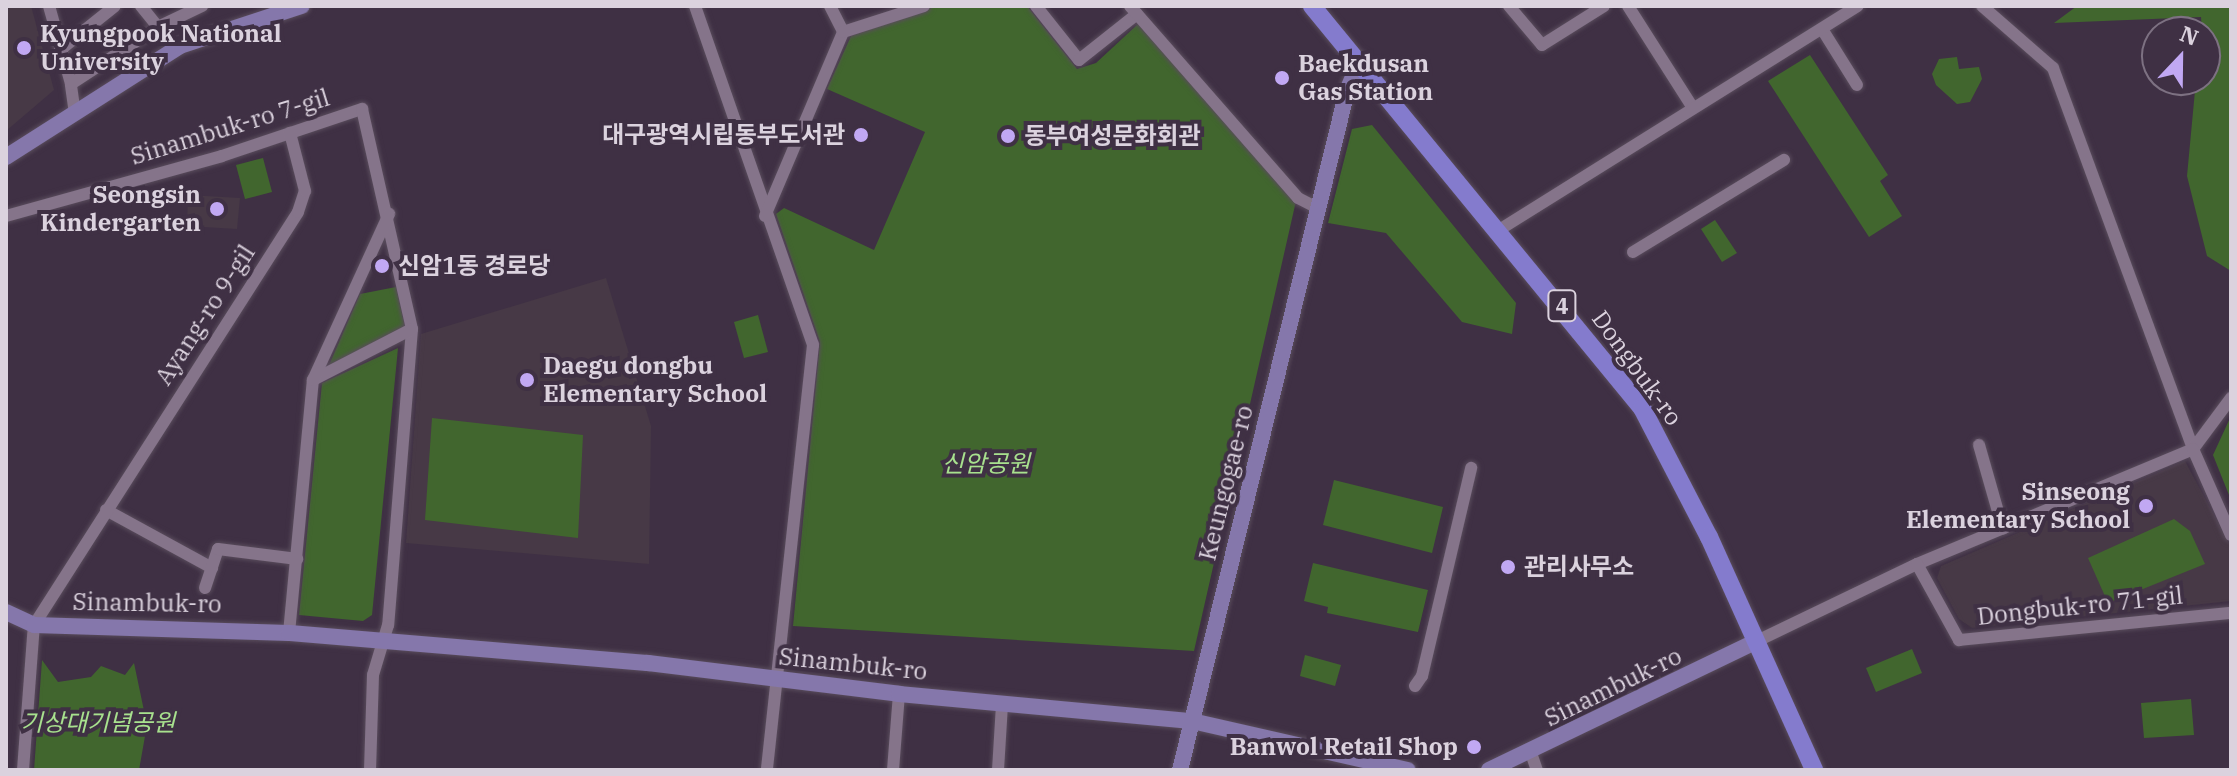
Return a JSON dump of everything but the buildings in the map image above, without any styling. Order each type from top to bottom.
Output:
[{"type":"main road","points":[[6,157],[180,46],[302,6]]},
{"type":"main road","name":"Dongbuk-ro","points":[[1312,6],[1360,60],[1642,408],[1709,537],[1814,770]]},
{"type":"main road","name":"Keungogae-ro","points":[[1180,770],[1318,208],[1360,60]]},
{"type":"main road","name":"Sinambuk-ro","points":[[6,612],[34,625],[289,633],[648,663],[899,694],[1192,721],[1407,770]]},
{"type":"main road","name":"Sinambuk-ro","points":[[1489,770],[1531,753],[1755,642]]},
{"type":"street","points":[[49,6],[71,84],[75,114]]},
{"type":"street","points":[[60,50],[115,6]]},
{"type":"street","points":[[141,6],[158,27]]},
{"type":"street","points":[[71,84],[158,27],[202,6]]},
{"type":"street","points":[[695,6],[765,217],[813,345],[767,770]]},
{"type":"street","points":[[830,6],[843,32]]},
{"type":"street","points":[[765,217],[843,32],[924,6]]},
{"type":"street","points":[[1036,6],[1079,60],[1133,10],[1298,198],[1318,208]]},
{"type":"street","points":[[1509,6],[1542,45],[1604,6]]},
{"type":"street","points":[[1628,6],[1693,108]]},
{"type":"street","points":[[1499,230],[1858,6]]},
{"type":"street","points":[[1982,6],[2053,68],[2193,449],[2231,535]]},
{"type":"street","points":[[1822,29],[1857,85]]},
{"type":"street","name":"Sinambuk-ro 7-gil","points":[[6,216],[362,109],[389,214],[412,329],[389,611],[380,643],[370,770]]},
{"type":"street","name":"Ayang-ro 9-gil","points":[[23,770],[34,625],[298,212],[305,191],[290,133]]},
{"type":"street","points":[[1633,252],[1784,160]]},
{"type":"street","points":[[289,633],[313,380],[389,214]]},
{"type":"street","points":[[313,380],[412,329]]},
{"type":"street","points":[[1755,642],[1917,564],[2193,449],[2231,398]]},
{"type":"street","points":[[1979,445],[2003,529]]},
{"type":"street","points":[[1415,686],[1422,676],[1471,468]]},
{"type":"street","points":[[106,510],[212,568]]},
{"type":"street","name":"Sinambuk-ro","points":[[205,588],[218,549],[297,559]]},
{"type":"street","name":"Dongbuk-ro 71-gil","points":[[1917,564],[1959,640],[2231,613]]},
{"type":"street","points":[[893,770],[899,694]]},
{"type":"street","points":[[998,770],[1002,704]]},
{"type":"street","points":[[1531,753],[1537,770]]},
{"type":"shaded area","name":"Kyungpook National University","points":[[6,6],[31,6],[54,90],[6,131]]},
{"type":"shaded area","points":[[188,195],[240,198],[237,229],[187,226]]},
{"type":"shaded area","name":"Daegu dongbu Elementary School","points":[[606,278],[651,426],[649,564],[406,543],[421,334]]},
{"type":"shaded area","name":"Sinseong Elementary School","points":[[2185,461],[2231,547],[2231,601],[1972,628],[1959,619],[1937,578],[1941,566]]},
{"type":"green space","name":"신암공원","points":[[937,6],[1027,6],[1077,69],[1096,63],[1138,24],[1296,201],[1194,651],[793,626],[820,342],[776,214],[784,208],[874,250],[925,132],[827,89],[851,36]]},
{"type":"green space","points":[[2077,6],[2231,6],[2231,271],[2207,256],[2187,176],[2194,96],[2221,96],[2221,16],[2141,16],[2141,19],[2054,23]]},
{"type":"green space","points":[[1810,55],[1888,175],[1880,181],[1902,216],[1869,237],[1768,81]]},
{"type":"green space","points":[[1957,57],[1959,69],[1979,67],[1982,79],[1970,102],[1957,104],[1936,85],[1932,74],[1939,59]]},
{"type":"green space","points":[[1372,125],[1516,303],[1512,334],[1462,322],[1386,233],[1328,223],[1352,129]]},
{"type":"green space","points":[[263,158],[272,192],[245,199],[236,165]]},
{"type":"green space","points":[[1715,220],[1737,253],[1722,262],[1701,229]]},
{"type":"green space","points":[[396,287],[405,327],[329,365],[360,294]]},
{"type":"green space","points":[[758,315],[768,352],[744,358],[734,322]]},
{"type":"green space","points":[[398,348],[372,615],[363,621],[299,615],[322,383]]},
{"type":"green space","points":[[2231,416],[2231,500],[2213,455]]},
{"type":"green space","points":[[432,418],[583,435],[578,538],[425,520]]},
{"type":"green space","points":[[1334,480],[1443,507],[1432,553],[1323,525]]},
{"type":"green space","points":[[2174,519],[2190,531],[2205,564],[2108,603],[2088,558]]},
{"type":"green space","points":[[1313,563],[1428,590],[1418,632],[1327,613],[1328,607],[1304,601]]},
{"type":"green space","points":[[1912,649],[1922,673],[1876,692],[1866,668]]},
{"type":"green space","points":[[1305,655],[1341,665],[1335,686],[1300,676]]},
{"type":"green space","name":"기상대기념공원","points":[[42,660],[58,682],[91,677],[101,666],[125,675],[134,663],[147,725],[139,770],[34,770]]},
{"type":"green space","points":[[2191,699],[2194,735],[2144,738],[2141,703]]},
{"type":"place","name":"Kyungpook National University","points":[[24,48]]},
{"type":"place","name":"Baekdusan Gas Station","points":[[1282,78]]},
{"type":"place","name":"대구광역시립동부도서관","points":[[861,135]]},
{"type":"place","name":"동부여성문화회관","points":[[1008,136]]},
{"type":"place","name":"Seongsin Kindergarten","points":[[217,209]]},
{"type":"place","name":"신암1동 경로당","points":[[382,266]]},
{"type":"place","name":"Daegu dongbu Elementary School","points":[[527,380]]},
{"type":"place","name":"Sinseong Elementary School","points":[[2146,506]]},
{"type":"place","name":"관리사무소","points":[[1508,567]]},
{"type":"place","name":"Banwol Retail Shop","points":[[1474,747]]}]
